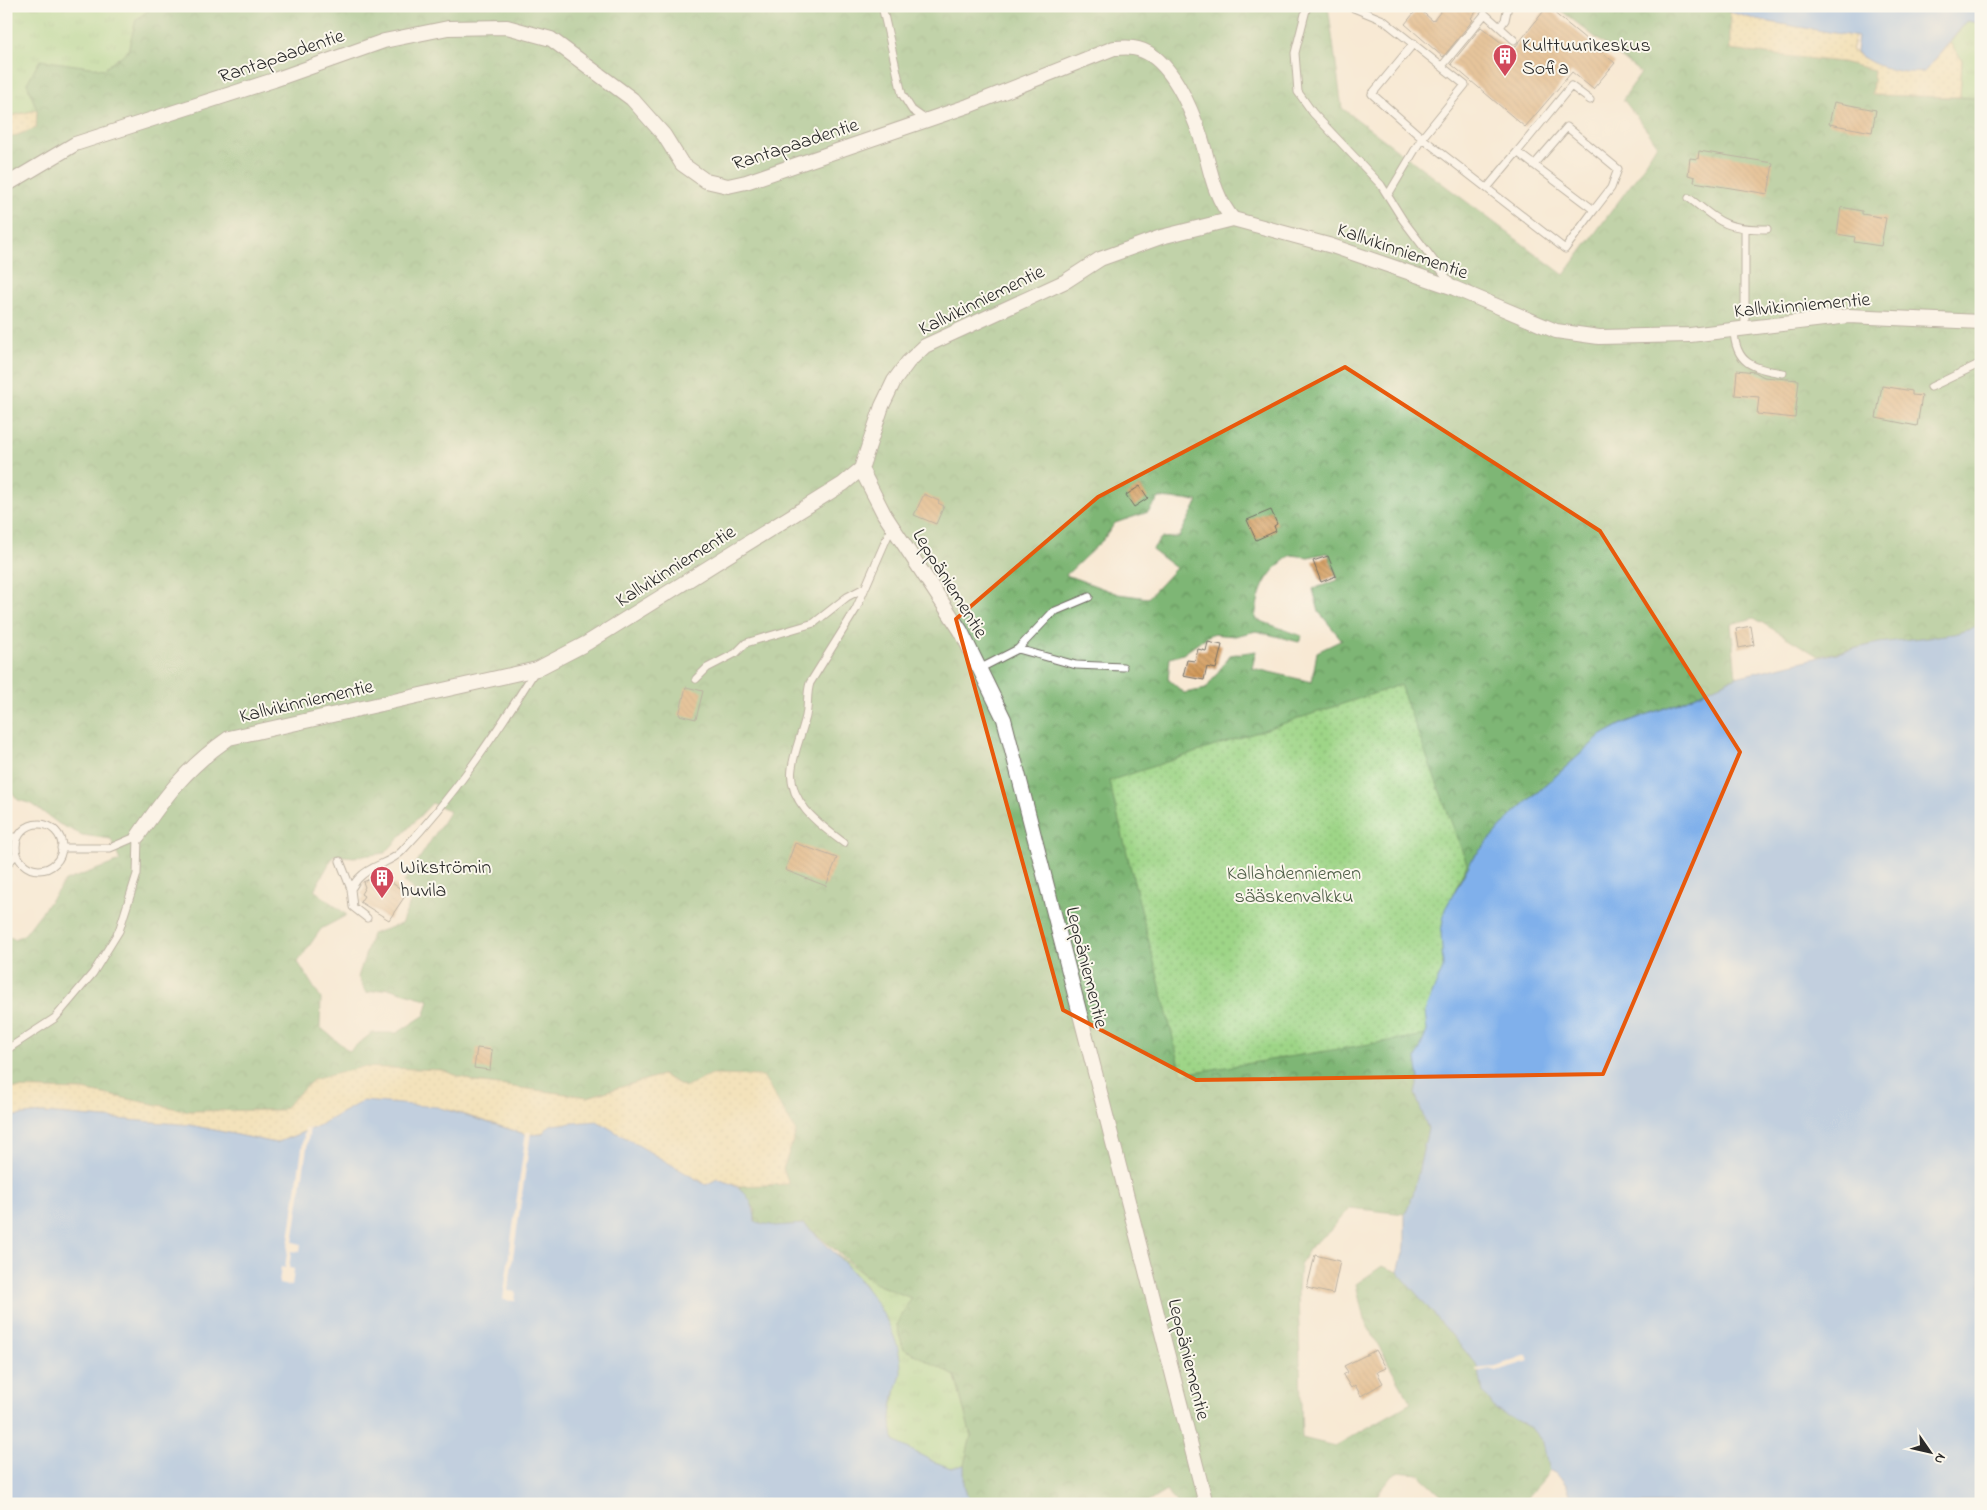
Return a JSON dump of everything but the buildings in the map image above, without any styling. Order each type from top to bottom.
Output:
[{"type":"street","name":"Rantapaadentie","points":[[6,185],[75,144],[274,80],[384,41],[448,28],[507,27],[551,39],[632,99],[664,135],[682,164],[706,180],[728,186],[746,182],[926,121],[1114,48],[1134,48],[1151,55],[1166,68],[1178,87],[1197,126],[1210,177],[1221,206],[1233,219]]},
{"type":"street","name":"Kallvikinniementie","points":[[138,836],[181,777],[202,756],[229,738],[537,669],[587,643],[843,484],[860,469],[882,406],[894,381],[908,362],[925,346],[1057,285],[1100,260],[1161,237],[1233,219],[1332,246],[1454,288],[1556,331],[1598,337],[1690,335],[1849,316],[1981,322]]},
{"type":"street","name":"Leppäniementie","points":[[860,469],[892,526],[961,631],[1004,719],[1206,1504]]},
{"type":"lane","points":[[882,6],[902,94],[912,110],[926,121]]},
{"type":"lane","points":[[1307,6],[1295,53],[1298,92],[1313,113],[1381,185],[1403,220],[1454,288]]},
{"type":"lane","points":[[1348,6],[1383,20],[1465,85],[1422,138],[1388,194]]},
{"type":"lane","points":[[1500,27],[1505,20],[1508,6]]},
{"type":"lane","points":[[1442,66],[1485,14],[1514,40]]},
{"type":"lane","points":[[1414,43],[1372,94],[1422,138],[1565,249],[1611,188],[1618,169],[1567,127],[1534,165]]},
{"type":"lane","points":[[1487,188],[1571,86],[1590,100]]},
{"type":"lane","points":[[1517,152],[1594,210]]},
{"type":"lane","points":[[1690,198],[1728,226],[1745,229],[1766,229]]},
{"type":"lane","points":[[1745,229],[1740,330],[1736,350],[1742,359],[1750,364],[1783,373]]},
{"type":"lane","points":[[1931,387],[1981,363]]},
{"type":"lane","points":[[844,842],[818,824],[804,808],[793,790],[791,769],[807,713],[807,692],[810,683],[822,661],[840,637],[866,587],[892,526]]},
{"type":"lane","points":[[696,679],[707,668],[736,653],[746,643],[814,623],[846,597],[866,587]]},
{"type":"lane","points":[[979,670],[1018,649],[1053,612],[1089,597]]},
{"type":"lane","points":[[1018,649],[1076,665],[1122,667]]},
{"type":"lane","points":[[351,889],[360,876],[400,854],[427,823],[484,750],[537,669]]},
{"type":"lane","points":[[42,824],[56,832],[60,838],[62,848],[57,861],[44,870],[28,868],[17,854],[16,848],[18,837],[26,827],[42,824]]},
{"type":"lane","points":[[6,1050],[55,1018],[93,973],[119,932],[137,874],[138,836],[110,848],[62,848]]},
{"type":"lane","points":[[6,837],[18,837]]},
{"type":"lane","points":[[6,865],[17,854]]},
{"type":"lane","points":[[340,860],[351,889],[353,907],[367,918]]},
{"type":"highlighted area","points":[[1345,367],[1600,531],[1740,752],[1603,1074],[1196,1080],[1063,1010],[956,619],[1098,497]]},
{"type":"green space","points":[[6,6],[154,6],[136,20],[128,51],[104,69],[40,61],[27,83],[37,110],[6,117]]},
{"type":"green space","points":[[154,6],[1328,6],[1342,108],[1564,275],[1638,175],[1657,144],[1623,99],[1641,73],[1555,6],[1721,6],[1730,12],[1730,50],[1842,62],[1874,70],[1873,95],[1981,98],[1981,626],[1954,634],[1879,643],[1818,656],[1754,618],[1731,624],[1736,677],[1679,703],[1624,723],[1602,735],[1513,814],[1473,858],[1425,1011],[1427,1031],[1416,1059],[1419,1078],[1415,1093],[1428,1129],[1413,1195],[1405,1214],[1350,1208],[1329,1232],[1311,1246],[1300,1265],[1298,1290],[1302,1438],[1335,1446],[1411,1403],[1364,1320],[1356,1284],[1382,1266],[1398,1272],[1478,1366],[1483,1392],[1496,1410],[1531,1428],[1543,1442],[1549,1471],[1523,1504],[1444,1504],[1445,1498],[1419,1474],[1396,1472],[1374,1499],[1375,1504],[1175,1504],[1176,1502],[1166,1491],[1145,1504],[970,1504],[964,1486],[964,1465],[971,1436],[955,1376],[903,1348],[897,1325],[911,1298],[876,1284],[804,1224],[775,1226],[755,1222],[755,1209],[738,1186],[789,1184],[783,1169],[796,1132],[712,1075],[685,1087],[662,1075],[588,1097],[475,1082],[441,1070],[313,1080],[282,1110],[188,1111],[83,1090],[6,1088],[6,936],[15,939],[25,934],[65,881],[120,861],[111,839],[82,835],[59,824],[32,804],[18,800],[6,785],[6,139],[36,128],[37,110],[27,83],[40,60],[104,69],[128,51],[136,20]],"holes":[[[1159,498],[1198,501],[1179,537],[1161,538],[1152,550],[1176,568],[1148,598],[1118,594],[1066,575],[1103,540],[1115,523],[1148,512]],[[1328,553],[1338,580],[1313,589],[1319,612],[1342,640],[1317,652],[1312,682],[1252,668],[1256,651],[1230,655],[1206,689],[1184,693],[1168,679],[1170,658],[1183,654],[1211,634],[1235,636],[1256,631],[1299,642],[1302,636],[1255,619],[1259,598],[1265,582],[1275,568],[1291,555],[1308,557]],[[432,803],[450,811],[404,882],[415,891],[401,924],[372,934],[358,977],[366,993],[388,988],[429,1000],[425,1015],[397,1033],[372,1033],[349,1051],[320,1027],[321,999],[298,962],[321,929],[347,915],[314,890],[334,855],[354,857],[385,853]]]},
{"type":"green space","points":[[1967,21],[1981,23],[1981,98],[1960,97],[1962,60],[1950,43]]},
{"type":"green space","name":"Kallahdenniemen sääskenvalkku","points":[[1400,685],[1467,864],[1453,894],[1444,980],[1426,1035],[1182,1074],[1109,781]]},
{"type":"green space","points":[[837,1254],[876,1284],[912,1298],[897,1325],[903,1348],[955,1376],[971,1436],[964,1465],[951,1468],[932,1461],[894,1441],[889,1424],[895,1394],[896,1344],[864,1285]]},
{"type":"sand","points":[[1730,12],[1758,20],[1855,36],[1851,50],[1862,57],[1893,70],[1924,72],[1950,43],[1962,60],[1960,97],[1872,95],[1874,70],[1842,62],[1730,50]]},
{"type":"sand","points":[[37,110],[36,128],[6,139],[6,117]]},
{"type":"sand","points":[[362,1067],[441,1070],[475,1082],[588,1097],[662,1075],[685,1087],[712,1075],[763,1076],[796,1132],[783,1169],[789,1184],[738,1186],[717,1179],[706,1185],[700,1180],[542,1134],[528,1135],[450,1110],[316,1127],[276,1143],[190,1125],[43,1113],[6,1117],[6,1088],[83,1090],[188,1111],[282,1110],[313,1080]]},
{"type":"water","points":[[1721,6],[1981,6],[1981,23],[1967,21],[1924,72],[1906,72],[1897,71],[1871,62],[1856,52],[1858,37],[1758,20],[1730,12]]},
{"type":"water","points":[[1981,626],[1981,1504],[1571,1504],[1570,1493],[1566,1484],[1549,1471],[1543,1442],[1531,1428],[1496,1410],[1483,1392],[1478,1366],[1398,1272],[1405,1246],[1405,1214],[1413,1195],[1428,1129],[1415,1093],[1419,1078],[1416,1059],[1427,1031],[1425,1011],[1443,968],[1441,932],[1445,909],[1473,858],[1513,814],[1602,735],[1624,723],[1679,703],[1736,677],[1879,643],[1954,634]]},
{"type":"water","points":[[363,1101],[437,1107],[528,1135],[542,1134],[550,1125],[597,1121],[706,1185],[717,1179],[739,1189],[749,1198],[755,1222],[775,1226],[804,1224],[835,1254],[868,1291],[892,1332],[899,1353],[901,1374],[895,1392],[892,1411],[891,1429],[894,1441],[932,1461],[951,1468],[964,1465],[964,1486],[970,1504],[6,1504],[6,1117],[43,1113],[190,1125],[276,1143],[316,1127]]},
{"type":"pier","points":[[310,1127],[293,1242],[301,1244],[300,1252],[291,1251],[289,1268],[294,1269],[292,1286],[279,1284],[281,1267],[285,1268],[305,1128]]},
{"type":"pier","points":[[526,1132],[531,1132],[508,1291],[516,1292],[515,1301],[503,1300]]},
{"type":"pier","points":[[1527,1355],[1529,1361],[1496,1371],[1489,1369],[1477,1372],[1476,1369],[1494,1367]]},
{"type":"place","name":"Kulttuurikeskus Sofia","points":[[1505,77]]},
{"type":"place","name":"Wikströmin huvila","points":[[382,899]]}]
